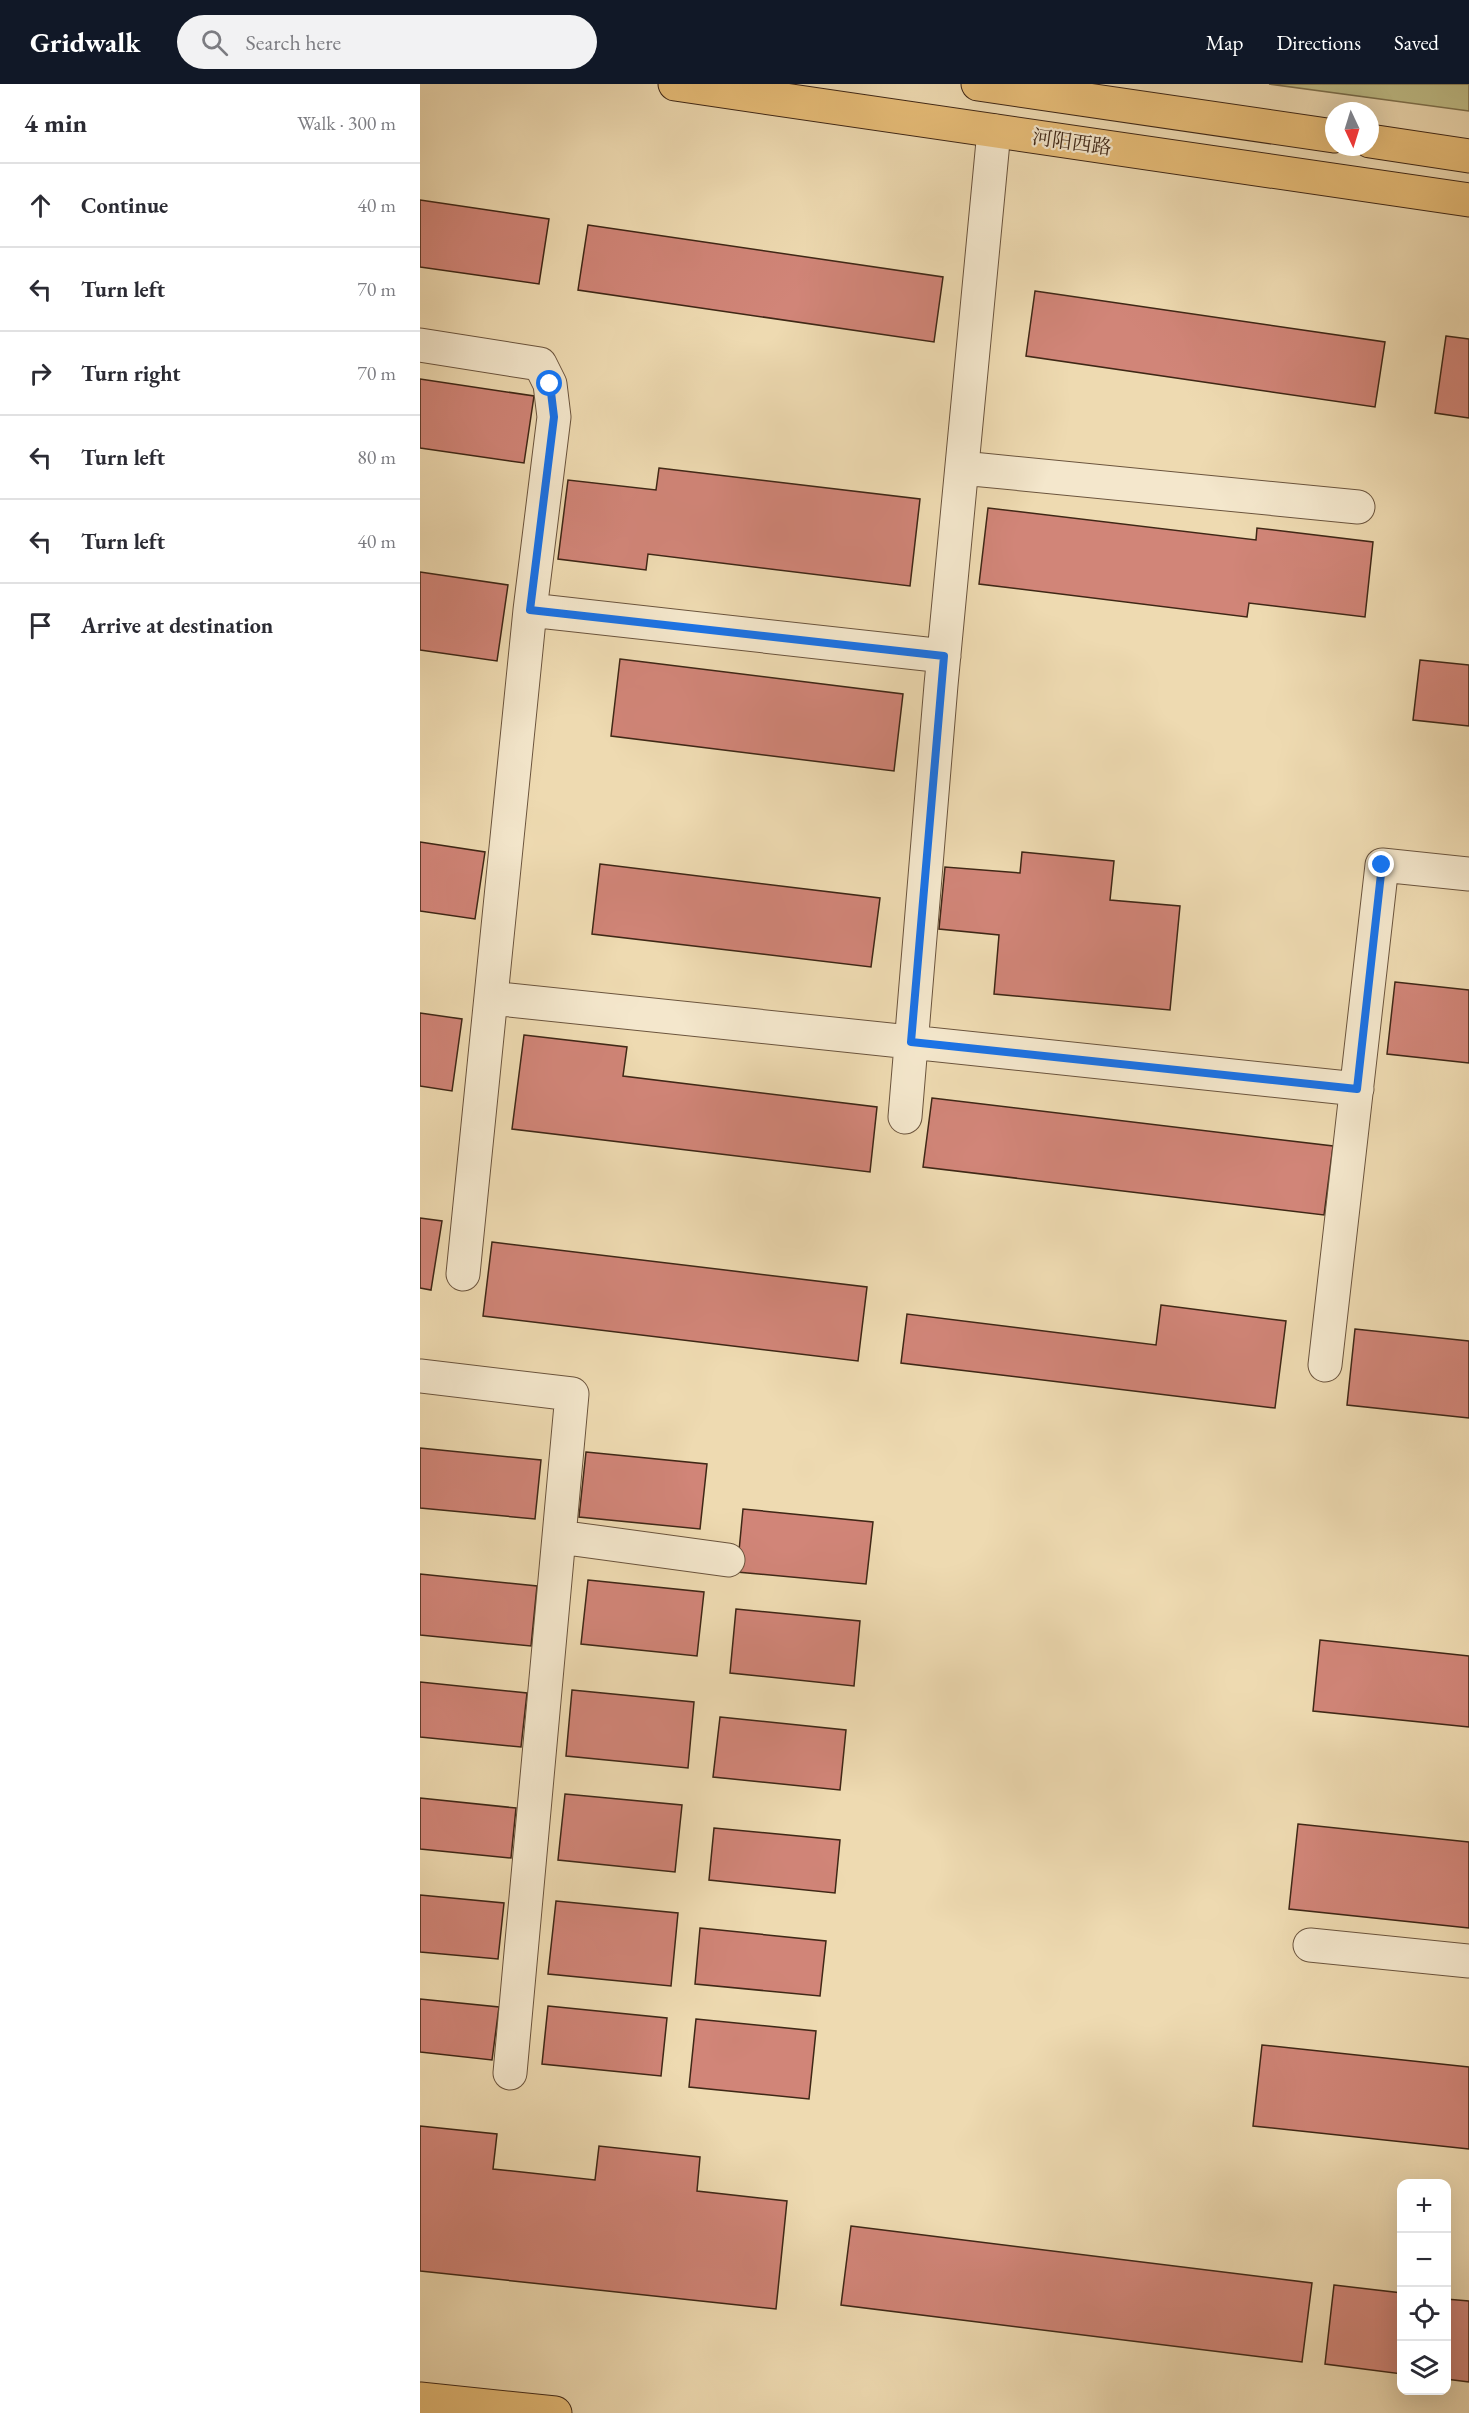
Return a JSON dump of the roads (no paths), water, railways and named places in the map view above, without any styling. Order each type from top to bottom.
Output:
[{"type":"main road","name":"河阳西路","points":[[675,84],[1469,200]]},
{"type":"main road","points":[[978,84],[1325,135]]},
{"type":"main road","points":[[1379,142],[1469,156]]},
{"type":"main road","points":[[420,2399],[555,2413]]},
{"type":"street","points":[[905,1117],[944,656],[994,131]]},
{"type":"street","points":[[420,345],[540,364],[550,384],[554,417],[530,610],[463,1274]]},
{"type":"street","points":[[962,468],[1358,507]]},
{"type":"street","points":[[530,610],[944,656]]},
{"type":"street","points":[[1325,1365],[1382,865],[1469,874]]},
{"type":"street","points":[[491,998],[1357,1089]]},
{"type":"street","points":[[420,1376],[572,1394],[510,2073]]},
{"type":"street","points":[[559,1537],[728,1560]]},
{"type":"street","points":[[1310,1945],[1469,1961]]}]
